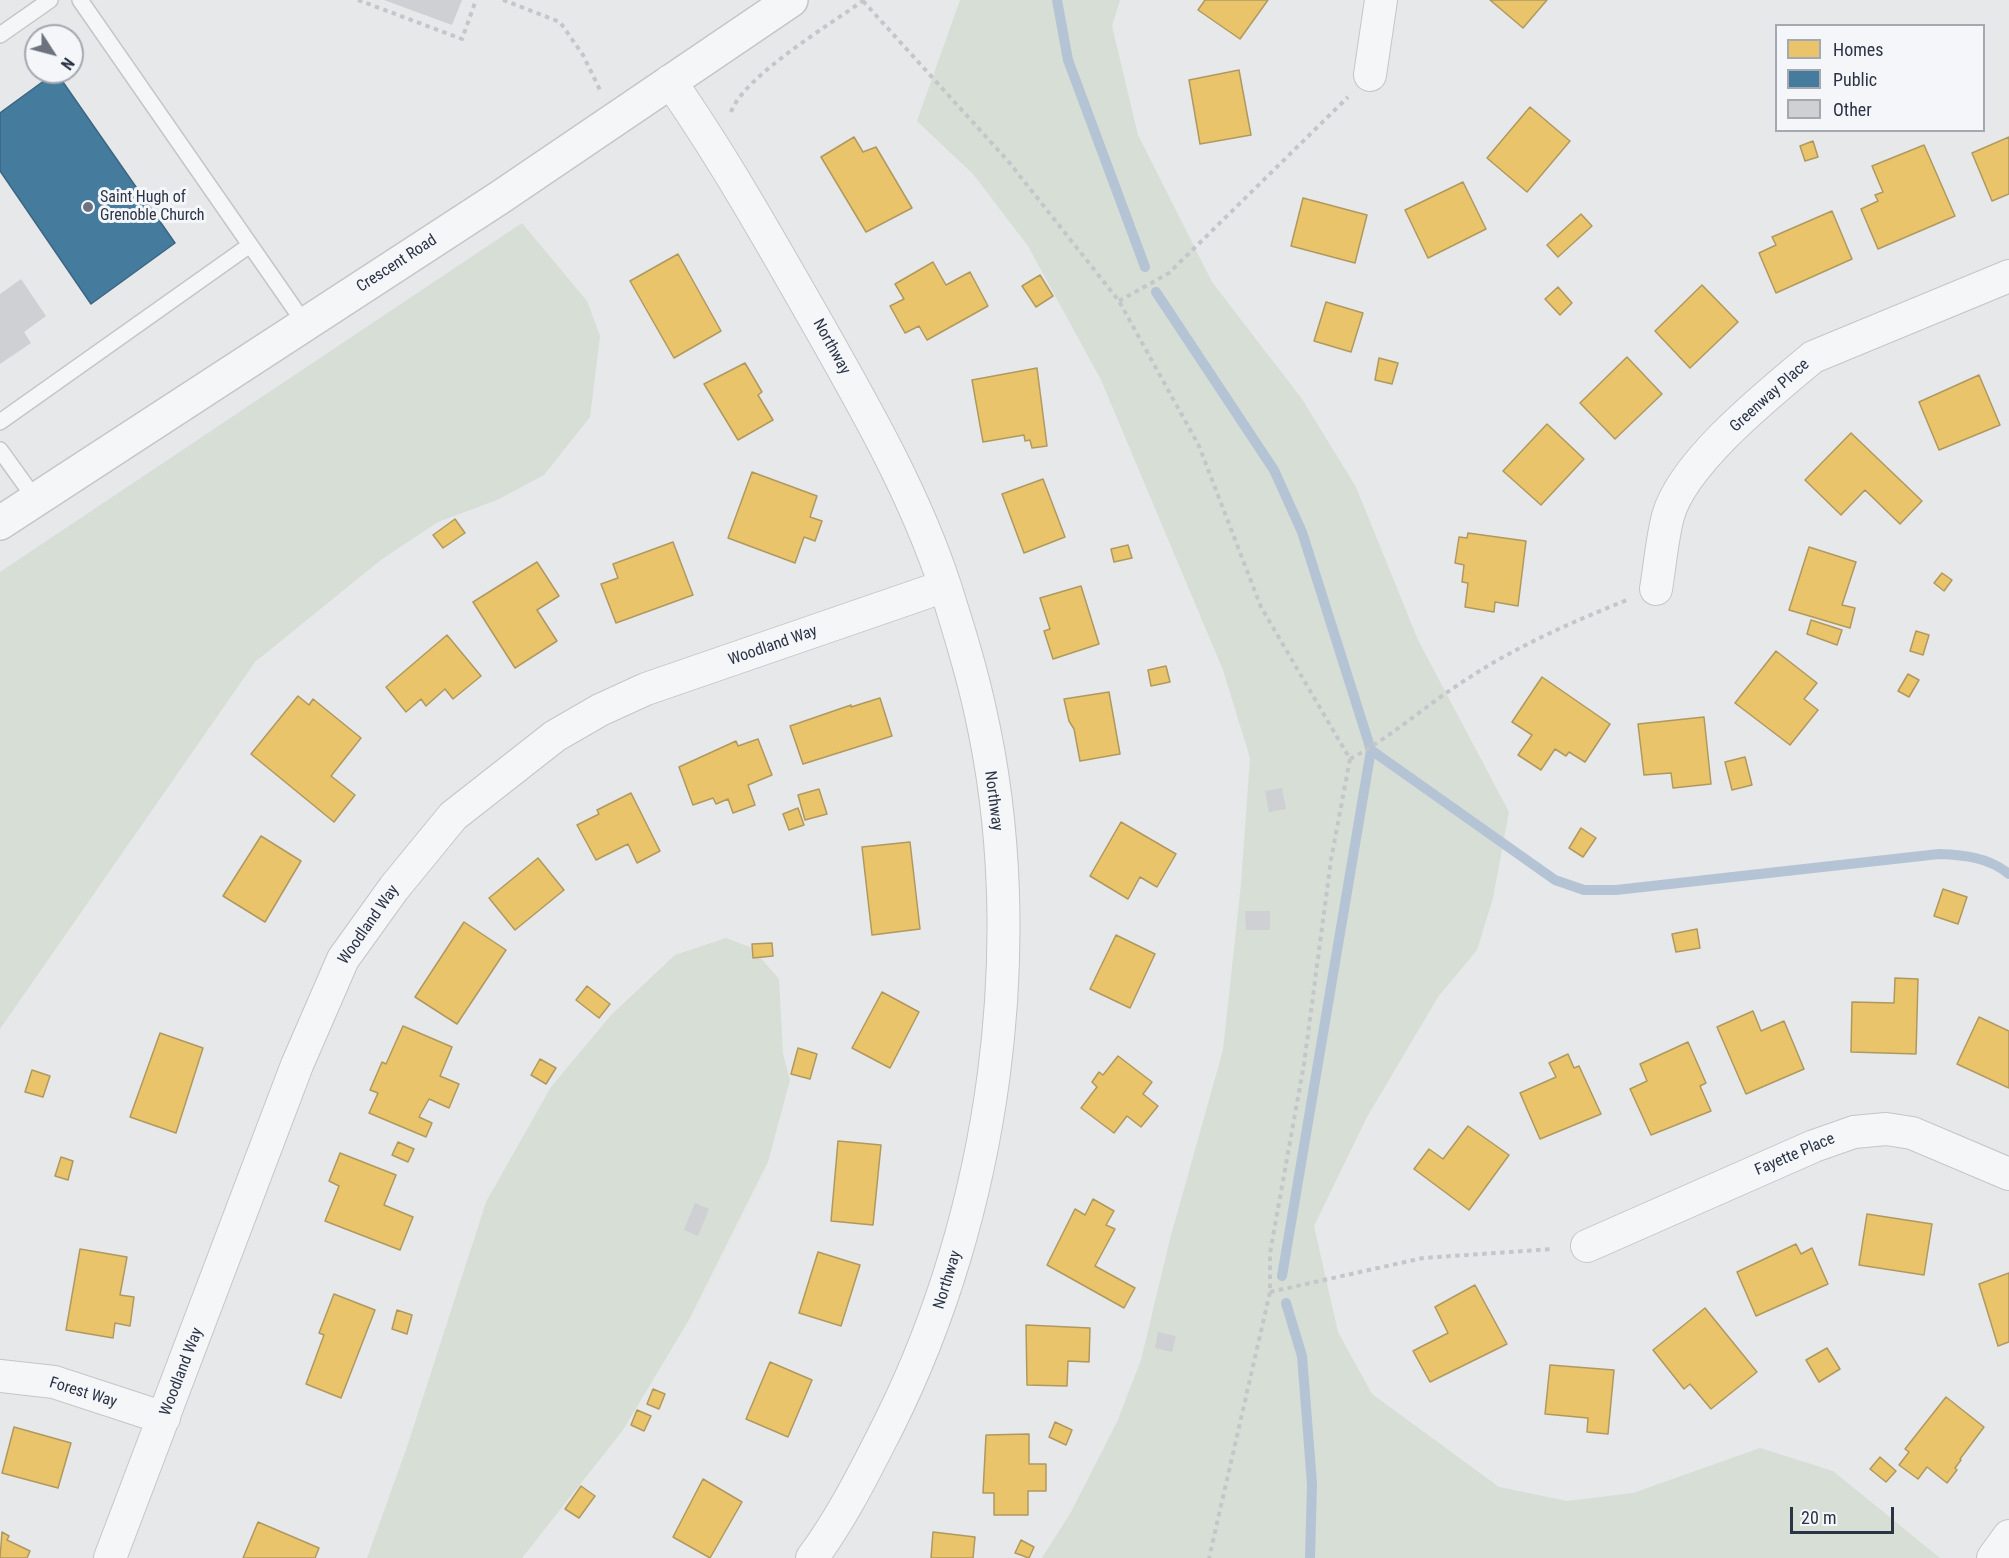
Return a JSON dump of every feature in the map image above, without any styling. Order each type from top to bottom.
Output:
[{"type":"street","name":"Crescent Road","points":[[0,523],[305,324],[791,0]]},
{"type":"street","points":[[1370,75],[1381,0]]},
{"type":"street","name":"Northway","points":[[670,81],[722,159],[883,439],[928,541],[945,586],[980,710],[996,810],[1001,876],[1003,964],[988,1108],[981,1155],[964,1230],[938,1313],[906,1392],[869,1464],[812,1558]]},
{"type":"street","name":"Greenway Place","points":[[1656,589],[1668,515],[1683,483],[1735,427],[1789,377],[1813,357],[2009,276]]},
{"type":"street","name":"Woodland Way","points":[[110,1558],[297,1065],[330,985],[343,959],[388,896],[453,816],[555,736],[600,710],[646,689],[945,586]]},
{"type":"street","name":"Fayette Place","points":[[1587,1246],[1814,1146],[1854,1132],[1886,1129],[1912,1133],[2009,1174]]},
{"type":"street","name":"Forest Way","points":[[0,1376],[54,1382],[164,1418]]},
{"type":"street","points":[[1994,1558],[2009,1536]]},
{"type":"lane","points":[[0,35],[50,0]]},
{"type":"lane","points":[[80,0],[305,324]]},
{"type":"lane","points":[[0,422],[250,245]]},
{"type":"lane","points":[[0,450],[36,500]]},
{"type":"path","points":[[358,0],[462,39],[476,0]]},
{"type":"path","points":[[503,0],[561,22],[583,55]]},
{"type":"path","points":[[728,121],[734,104],[753,82],[863,0],[1008,161],[1119,301],[1199,446],[1261,607],[1350,759],[1331,860],[1304,1064],[1270,1253],[1270,1292],[1209,1558]]},
{"type":"path","points":[[1119,301],[1169,273],[1370,75]]},
{"type":"path","points":[[1350,759],[1382,742],[1477,673],[1560,627],[1656,589]]},
{"type":"path","points":[[1270,1292],[1423,1258],[1587,1246]]},
{"type":"shaded area","points":[[960,0],[1120,0],[1112,26],[1138,135],[1212,282],[1302,399],[1356,487],[1418,640],[1509,812],[1493,898],[1477,950],[1438,997],[1367,1117],[1314,1226],[1338,1332],[1372,1394],[1499,1487],[1567,1501],[1633,1493],[1760,1448],[1833,1471],[1940,1558],[1042,1558],[1071,1512],[1117,1422],[1141,1360],[1170,1239],[1223,1050],[1241,884],[1250,758],[1223,670],[1101,380],[1028,246],[973,174],[917,121]]},
{"type":"shaded area","points":[[522,223],[587,301],[600,336],[590,417],[544,475],[497,500],[438,522],[382,559],[255,662],[0,1029],[0,572]]},
{"type":"shaded area","points":[[726,938],[752,948],[779,979],[783,1054],[790,1080],[768,1162],[690,1318],[623,1430],[522,1558],[367,1558],[407,1447],[486,1202],[551,1087],[612,1014],[675,955]]},
{"type":"building: Homes","points":[[1205,0],[1268,0],[1240,39],[1198,10]]},
{"type":"building: Homes","points":[[1490,0],[1547,0],[1523,28]]},
{"type":"building: Homes","points":[[1239,70],[1251,135],[1200,144],[1189,80]]},
{"type":"building: Homes","points":[[1530,107],[1570,141],[1527,192],[1487,158]]},
{"type":"building: Homes","points":[[854,137],[863,152],[876,147],[912,208],[866,232],[821,157]]},
{"type":"building: Homes","points":[[2009,137],[2009,194],[1992,201],[1972,153]]},
{"type":"building: Homes","points":[[1813,141],[1818,157],[1805,161],[1800,146]]},
{"type":"building: Homes","points":[[1924,145],[1955,216],[1878,249],[1861,209],[1878,201],[1875,195],[1883,192],[1872,166]]},
{"type":"building: Homes","points":[[1463,182],[1486,229],[1428,258],[1405,210]]},
{"type":"building: Homes","points":[[1303,198],[1367,215],[1355,263],[1291,246]]},
{"type":"building: Homes","points":[[1832,211],[1852,259],[1776,293],[1759,253],[1776,245],[1772,237]]},
{"type":"building: Homes","points":[[1581,214],[1592,226],[1558,257],[1547,245]]},
{"type":"building: Homes","points":[[678,254],[721,331],[674,358],[630,281]]},
{"type":"building: Homes","points":[[933,262],[946,285],[970,272],[988,306],[927,340],[919,326],[905,333],[890,306],[904,299],[895,284]]},
{"type":"building: Homes","points":[[1040,275],[1053,296],[1036,307],[1022,286]]},
{"type":"building: Homes","points":[[1702,285],[1738,322],[1690,368],[1655,331]]},
{"type":"building: Homes","points":[[1558,287],[1572,303],[1560,315],[1545,299]]},
{"type":"building: Homes","points":[[1326,302],[1363,313],[1351,352],[1314,341]]},
{"type":"building: Homes","points":[[1627,357],[1662,394],[1615,439],[1580,403]]},
{"type":"building: Homes","points":[[1379,358],[1398,363],[1392,384],[1375,380]]},
{"type":"building: Homes","points":[[745,363],[762,392],[758,395],[773,420],[738,440],[704,384]]},
{"type":"building: Homes","points":[[1037,368],[1047,446],[1032,448],[1030,440],[1025,441],[1024,435],[983,442],[972,380]]},
{"type":"building: Homes","points":[[1979,375],[2000,425],[1939,450],[1919,402]]},
{"type":"building: Homes","points":[[1547,424],[1584,459],[1541,505],[1503,471]]},
{"type":"building: Homes","points":[[1851,433],[1922,501],[1900,524],[1865,490],[1841,515],[1805,480]]},
{"type":"building: Homes","points":[[752,472],[817,496],[810,517],[822,521],[815,541],[804,537],[795,563],[728,538]]},
{"type":"building: Homes","points":[[1043,479],[1065,537],[1024,553],[1002,494]]},
{"type":"building: Homes","points":[[455,519],[465,533],[443,548],[433,535]]},
{"type":"building: Homes","points":[[1468,533],[1526,541],[1518,606],[1495,602],[1494,612],[1465,607],[1468,583],[1462,582],[1464,565],[1455,563],[1459,537],[1467,538]]},
{"type":"building: Homes","points":[[673,542],[693,595],[616,623],[601,584],[618,578],[613,564]]},
{"type":"building: Homes","points":[[1128,545],[1132,558],[1114,562],[1111,549]]},
{"type":"building: Homes","points":[[1809,547],[1856,562],[1842,605],[1855,608],[1850,628],[1789,610]]},
{"type":"building: Homes","points":[[537,562],[559,596],[537,610],[557,641],[515,668],[473,602]]},
{"type":"building: Homes","points":[[1942,573],[1952,580],[1944,591],[1934,583]]},
{"type":"building: Homes","points":[[1081,586],[1099,644],[1053,659],[1044,631],[1050,629],[1040,598]]},
{"type":"building: Homes","points":[[1811,620],[1842,630],[1837,645],[1807,634]]},
{"type":"building: Homes","points":[[1916,631],[1929,635],[1923,655],[1910,651]]},
{"type":"building: Homes","points":[[447,635],[481,676],[453,699],[445,689],[426,706],[421,699],[406,712],[386,687]]},
{"type":"building: Homes","points":[[1776,651],[1817,683],[1804,699],[1818,710],[1790,745],[1735,703]]},
{"type":"building: Homes","points":[[1166,666],[1170,682],[1151,686],[1148,670]]},
{"type":"building: Homes","points":[[1908,674],[1919,680],[1909,697],[1898,691]]},
{"type":"building: Homes","points":[[1542,677],[1610,724],[1585,762],[1569,752],[1566,756],[1555,749],[1541,770],[1518,755],[1532,735],[1512,722]]},
{"type":"building: Homes","points":[[1109,692],[1120,754],[1080,761],[1074,729],[1069,721],[1064,699]]},
{"type":"building: Homes","points":[[298,696],[309,705],[313,699],[361,738],[331,776],[355,795],[334,822],[251,754]]},
{"type":"building: Homes","points":[[880,698],[892,736],[803,764],[790,726],[851,705],[851,707]]},
{"type":"building: Homes","points":[[1704,717],[1711,784],[1673,788],[1671,773],[1644,775],[1638,724]]},
{"type":"building: Homes","points":[[758,739],[772,775],[748,785],[755,805],[733,813],[728,799],[716,804],[713,798],[693,805],[679,767],[736,741],[738,746]]},
{"type":"building: Homes","points":[[1745,757],[1752,785],[1732,790],[1725,762]]},
{"type":"building: Homes","points":[[819,789],[827,814],[805,820],[798,795]]},
{"type":"building: Homes","points":[[631,793],[660,851],[637,863],[628,844],[596,860],[577,825],[599,814],[597,810]]},
{"type":"building: Homes","points":[[798,808],[804,825],[789,830],[783,814]]},
{"type":"building: Homes","points":[[1121,822],[1176,854],[1157,887],[1140,877],[1128,899],[1090,876]]},
{"type":"building: Homes","points":[[1581,828],[1596,838],[1583,857],[1569,848]]},
{"type":"building: Homes","points":[[261,836],[301,861],[265,922],[223,896]]},
{"type":"building: Homes","points":[[910,842],[920,929],[872,935],[862,847]]},
{"type":"building: Homes","points":[[538,858],[564,890],[515,930],[489,898]]},
{"type":"building: Homes","points":[[1943,889],[1967,897],[1958,924],[1934,916]]},
{"type":"building: Homes","points":[[464,922],[506,950],[457,1024],[415,997]]},
{"type":"building: Homes","points":[[1697,929],[1700,948],[1676,952],[1672,934]]},
{"type":"building: Homes","points":[[1116,935],[1155,954],[1130,1008],[1090,989]]},
{"type":"building: Homes","points":[[772,943],[773,956],[753,958],[752,944]]},
{"type":"building: Homes","points":[[1895,978],[1918,979],[1916,1054],[1851,1052],[1852,1002],[1894,1003]]},
{"type":"building: Homes","points":[[587,986],[610,1004],[599,1018],[576,1000]]},
{"type":"building: Homes","points":[[882,992],[919,1012],[890,1068],[852,1048]]},
{"type":"building: Homes","points":[[1753,1011],[1761,1031],[1784,1021],[1804,1069],[1746,1094],[1717,1027]]},
{"type":"building: Homes","points":[[1979,1017],[2009,1031],[2009,1088],[1957,1064]]},
{"type":"building: Homes","points":[[403,1026],[452,1047],[440,1076],[459,1084],[449,1108],[429,1099],[419,1117],[432,1123],[426,1137],[369,1113],[378,1093],[370,1090],[382,1062],[386,1064]]},
{"type":"building: Homes","points":[[160,1033],[203,1048],[176,1133],[130,1117]]},
{"type":"building: Homes","points":[[1688,1042],[1706,1083],[1700,1086],[1711,1111],[1651,1135],[1630,1089],[1647,1081],[1640,1064]]},
{"type":"building: Homes","points":[[798,1048],[817,1054],[810,1079],[791,1074]]},
{"type":"building: Homes","points":[[1568,1054],[1574,1068],[1579,1066],[1601,1114],[1540,1139],[1520,1093],[1556,1077],[1549,1063]]},
{"type":"building: Homes","points":[[1118,1056],[1152,1082],[1143,1094],[1158,1106],[1141,1127],[1127,1116],[1114,1133],[1081,1108],[1097,1087],[1092,1082],[1099,1072],[1103,1075]]},
{"type":"building: Homes","points":[[540,1059],[556,1068],[546,1084],[531,1075]]},
{"type":"building: Homes","points":[[32,1070],[50,1076],[43,1097],[25,1092]]},
{"type":"building: Homes","points":[[1468,1126],[1509,1155],[1469,1210],[1414,1169],[1429,1149],[1443,1159]]},
{"type":"building: Homes","points":[[838,1141],[881,1145],[873,1225],[831,1221]]},
{"type":"building: Homes","points":[[398,1142],[414,1149],[408,1162],[392,1155]]},
{"type":"building: Homes","points":[[340,1153],[396,1175],[384,1205],[413,1217],[400,1250],[325,1221],[339,1186],[329,1181]]},
{"type":"building: Homes","points":[[61,1157],[73,1161],[68,1180],[55,1176]]},
{"type":"building: Homes","points":[[1093,1199],[1114,1211],[1106,1225],[1115,1229],[1095,1266],[1135,1288],[1124,1308],[1047,1265],[1075,1209],[1085,1215]]},
{"type":"building: Homes","points":[[1867,1214],[1932,1224],[1924,1275],[1859,1265]]},
{"type":"building: Homes","points":[[1796,1244],[1801,1254],[1812,1248],[1828,1284],[1756,1316],[1737,1272]]},
{"type":"building: Homes","points":[[80,1249],[127,1257],[120,1295],[134,1297],[130,1326],[115,1323],[113,1338],[66,1330]]},
{"type":"building: Homes","points":[[818,1252],[860,1265],[841,1326],[799,1313]]},
{"type":"building: Homes","points":[[2009,1273],[2009,1342],[1998,1346],[1979,1284]]},
{"type":"building: Homes","points":[[1475,1285],[1507,1344],[1430,1382],[1413,1351],[1448,1333],[1435,1307]]},
{"type":"building: Homes","points":[[334,1294],[375,1310],[341,1398],[306,1384],[324,1335],[319,1333]]},
{"type":"building: Homes","points":[[1705,1308],[1757,1372],[1711,1409],[1690,1384],[1684,1389],[1653,1350]]},
{"type":"building: Homes","points":[[397,1310],[412,1315],[407,1334],[392,1329]]},
{"type":"building: Homes","points":[[1026,1325],[1090,1328],[1089,1362],[1068,1361],[1067,1386],[1027,1385]]},
{"type":"building: Homes","points":[[1827,1348],[1840,1369],[1819,1382],[1806,1360]]},
{"type":"building: Homes","points":[[770,1362],[812,1380],[788,1437],[746,1419]]},
{"type":"building: Homes","points":[[1550,1365],[1614,1370],[1608,1434],[1587,1432],[1588,1418],[1545,1414]]},
{"type":"building: Homes","points":[[653,1389],[665,1394],[659,1409],[647,1404]]},
{"type":"building: Homes","points":[[1946,1397],[1984,1427],[1960,1459],[1955,1468],[1957,1470],[1947,1483],[1927,1467],[1918,1479],[1899,1465],[1909,1452],[1905,1449]]},
{"type":"building: Homes","points":[[637,1410],[651,1416],[644,1431],[631,1425]]},
{"type":"building: Homes","points":[[1055,1422],[1072,1430],[1066,1445],[1049,1437]]},
{"type":"building: Homes","points":[[14,1427],[71,1443],[58,1488],[2,1473]]},
{"type":"building: Homes","points":[[1029,1434],[1029,1464],[1046,1464],[1046,1491],[1028,1491],[1028,1515],[994,1515],[994,1493],[983,1493],[986,1435]]},
{"type":"building: Homes","points":[[1880,1457],[1896,1471],[1886,1482],[1870,1469]]},
{"type":"building: Homes","points":[[703,1479],[742,1502],[710,1558],[673,1537]]},
{"type":"building: Homes","points":[[581,1486],[595,1496],[579,1518],[565,1509]]},
{"type":"building: Homes","points":[[258,1522],[319,1548],[315,1558],[243,1558]]},
{"type":"building: Homes","points":[[2,1532],[9,1536],[7,1540],[30,1551],[27,1558],[0,1558]]},
{"type":"building: Homes","points":[[933,1532],[975,1537],[973,1558],[931,1558]]},
{"type":"building: Homes","points":[[1021,1540],[1034,1547],[1029,1558],[1015,1553]]},
{"type":"building: Public","name":"Saint Hugh of Grenoble Church","points":[[40,84],[64,84],[175,243],[91,304],[0,171],[0,113]]},
{"type":"building: Other","points":[[384,0],[462,0],[452,25]]},
{"type":"building: Other","points":[[21,279],[46,316],[24,332],[31,343],[0,364],[0,294]]},
{"type":"building: Other","points":[[1282,788],[1286,809],[1269,812],[1265,791]]},
{"type":"building: Other","points":[[1245,911],[1270,911],[1270,930],[1246,930]]},
{"type":"building: Other","points":[[695,1203],[709,1209],[698,1236],[684,1230]]},
{"type":"building: Other","points":[[1158,1332],[1176,1336],[1172,1352],[1155,1348]]},
{"type":"waterway","points":[[1057,0],[1068,60],[1145,267]]},
{"type":"waterway","points":[[1156,292],[1274,470],[1302,532],[1371,750],[1282,1276]]},
{"type":"waterway","points":[[1371,750],[1555,880],[1584,890],[1616,890],[1939,854],[1984,860],[2009,874]]},
{"type":"waterway","points":[[1286,1303],[1302,1356],[1312,1484],[1310,1558]]},
{"type":"place","name":"Saint Hugh of Grenoble Church","points":[[88,207]]}]
